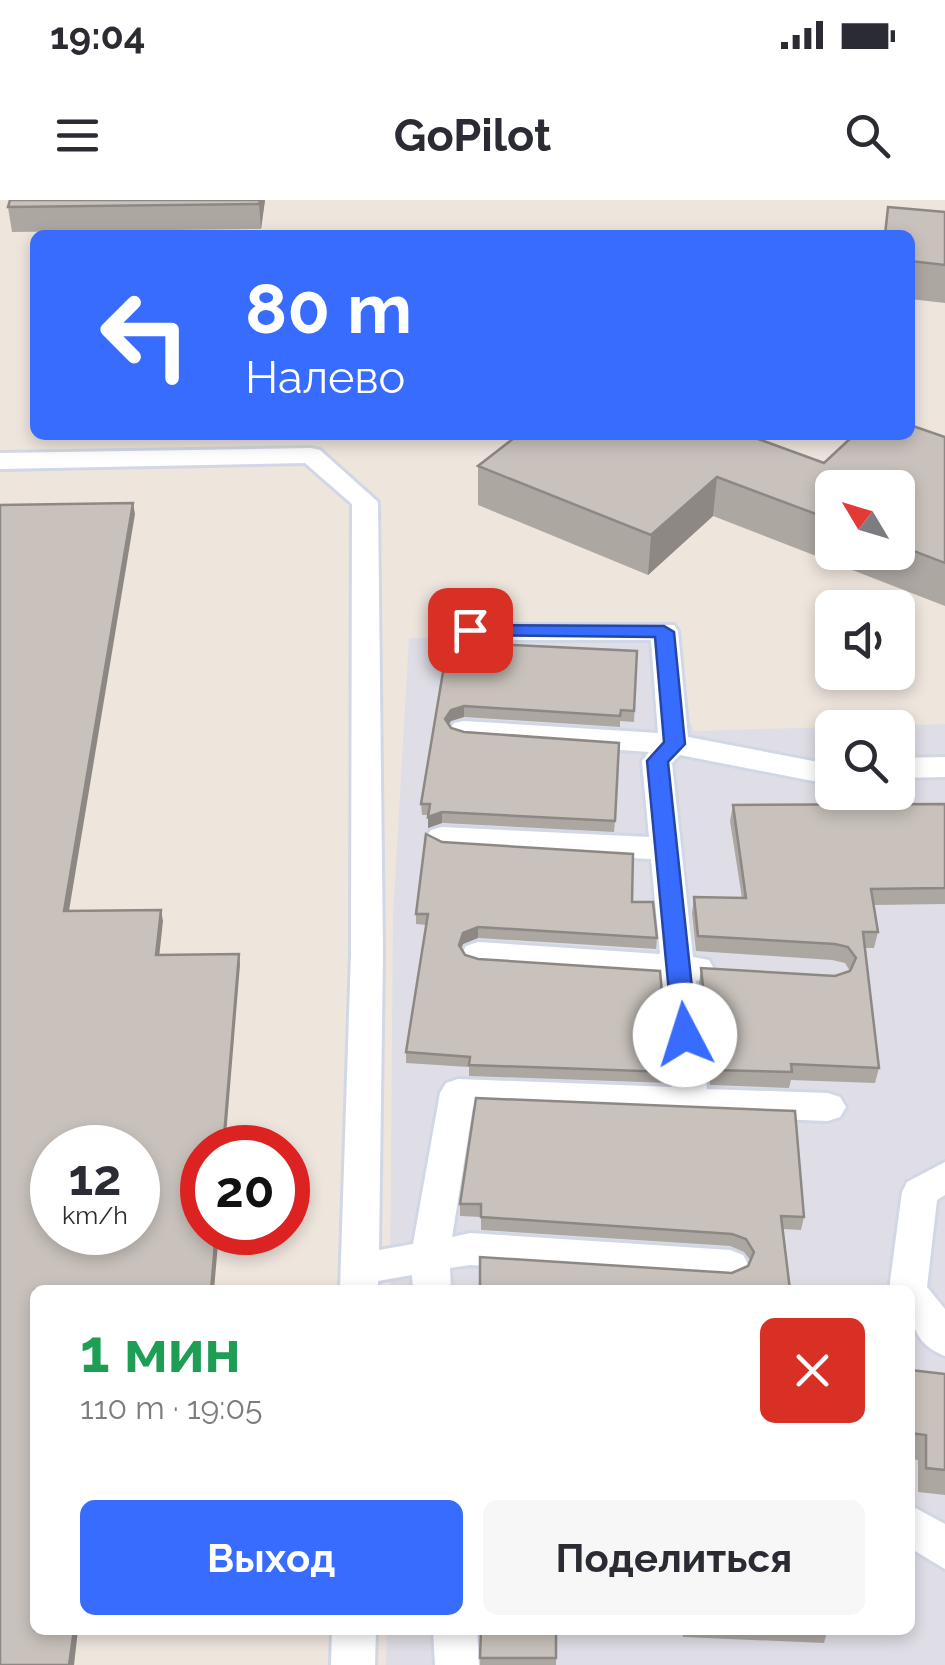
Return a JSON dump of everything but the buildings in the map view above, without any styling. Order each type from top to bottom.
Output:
[{"type":"lane","points":[[0,461],[312,455],[365,502],[367,952],[359,1279],[431,1272],[470,1249],[730,1266]]},
{"type":"lane","points":[[470,630],[664,632],[674,744]]},
{"type":"lane","points":[[464,730],[674,744],[815,770]]},
{"type":"lane","points":[[674,744],[657,761],[691,1102]]},
{"type":"lane","points":[[915,768],[945,767]]},
{"type":"lane","points":[[442,838],[666,849]]},
{"type":"lane","points":[[478,954],[736,972]]},
{"type":"lane","points":[[431,1272],[458,1093],[828,1107]]},
{"type":"lane","points":[[910,1285],[920,1192],[945,1176]]},
{"type":"lane","points":[[915,1300],[945,1338]]},
{"type":"lane","points":[[915,1528],[945,1549]]},
{"type":"lane","points":[[353,1665],[354,1635]]},
{"type":"lane","points":[[455,1635],[457,1665]]},
{"type":"shaded area","points":[[652,634],[694,731],[815,728],[815,810],[915,810],[915,725],[945,724],[945,1665],[386,1665],[387,1635],[915,1635],[915,1285],[390,1285],[393,916],[409,638]]},
{"type":"route","points":[[470,630],[664,632],[674,744],[657,761],[685,1035]]}]
